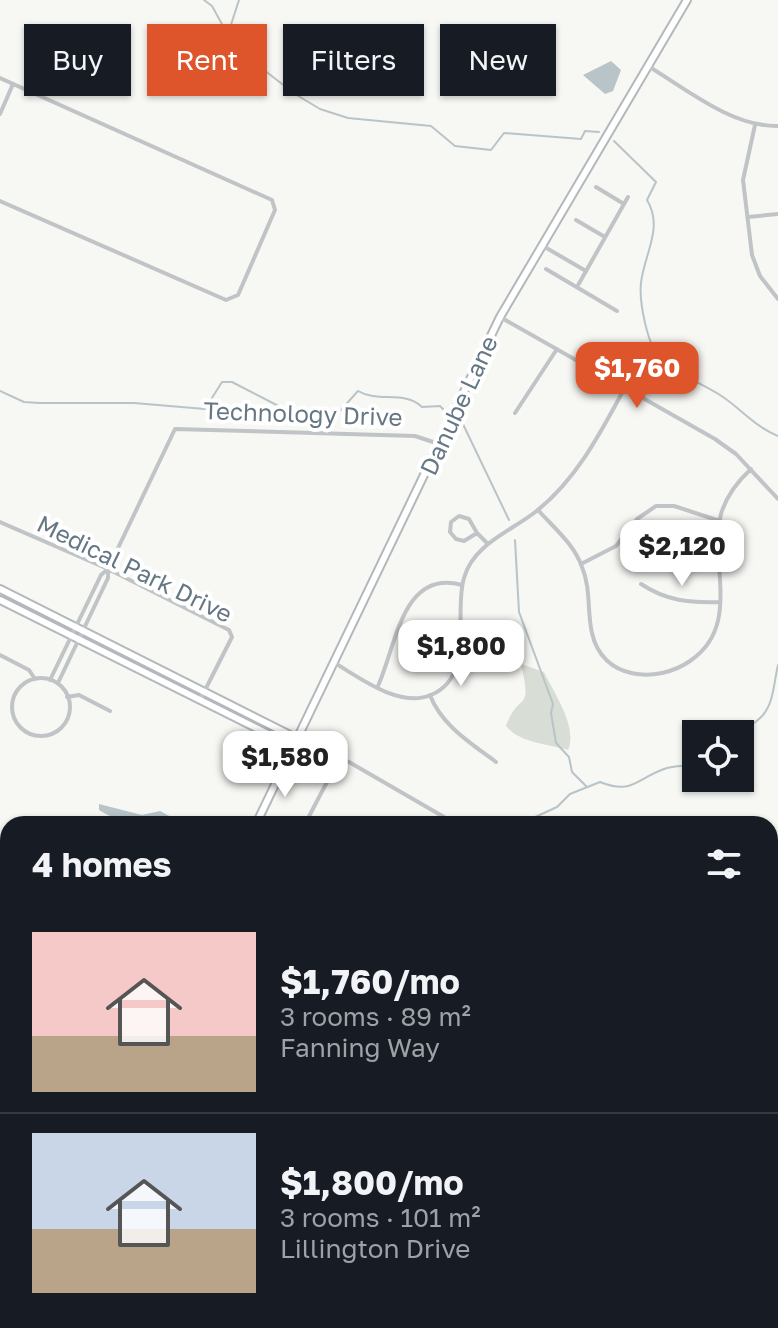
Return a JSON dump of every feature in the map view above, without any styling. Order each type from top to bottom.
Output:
[{"type":"street","name":"Danube Lane","points":[[260,816],[500,317],[687,0]]},
{"type":"street","points":[[648,66],[755,125],[778,126]]},
{"type":"street","points":[[0,78],[272,200],[275,210],[238,295],[226,300],[0,201]]},
{"type":"street","points":[[0,114],[13,84]]},
{"type":"street","points":[[755,125],[743,180],[755,267],[778,299]]},
{"type":"street","points":[[596,187],[624,204]]},
{"type":"street","points":[[577,287],[628,197]]},
{"type":"street","points":[[748,217],[778,214]]},
{"type":"street","points":[[576,220],[605,237]]},
{"type":"street","points":[[541,245],[586,271]]},
{"type":"street","points":[[546,269],[617,311]]},
{"type":"street","points":[[500,317],[715,439],[751,469],[778,499]]},
{"type":"street","points":[[515,413],[557,349]]},
{"type":"street","points":[[335,663],[377,687],[406,698],[430,695],[445,684],[459,660],[462,585],[471,562],[488,544],[538,510],[574,472],[641,358]]},
{"type":"street","name":"Technology Drive","points":[[50,680],[101,575],[108,569],[170,436],[179,428],[415,436],[439,444]]},
{"type":"street","points":[[538,510],[565,539],[581,564],[595,642],[613,665],[634,674],[668,674],[698,657],[717,629],[720,521],[734,487],[751,469]]},
{"type":"street","points":[[581,564],[613,549],[637,519],[656,506],[674,506],[720,521]]},
{"type":"street","points":[[477,533],[464,541],[456,539],[450,532],[451,522],[465,516],[488,544]]},
{"type":"street","name":"Medical Park Drive","points":[[0,522],[108,569],[232,633],[200,700]]},
{"type":"street","name":"Technology Drive","points":[[57,684],[108,578],[108,569]]},
{"type":"street","points":[[377,687],[389,649],[416,594],[432,583],[462,585]]},
{"type":"street","points":[[641,584],[662,596],[682,602],[720,602]]},
{"type":"street","points":[[0,589],[330,757]]},
{"type":"street","points":[[0,600],[294,747],[339,759],[366,771],[442,816]]},
{"type":"street","points":[[0,655],[29,670],[35,679]]},
{"type":"street","points":[[35,679],[50,680],[67,697],[68,717],[55,732],[36,735],[24,730],[15,720],[13,701],[23,685],[35,679]]},
{"type":"street","points":[[67,697],[79,695],[110,711]]},
{"type":"street","points":[[430,695],[451,726],[496,762]]},
{"type":"street","points":[[309,816],[339,759]]},
{"type":"shaded area","points":[[611,61],[621,70],[613,91],[605,94],[583,75]]},
{"type":"shaded area","points":[[521,664],[544,672],[567,721],[570,731],[568,750],[518,736],[506,726],[525,697]]},
{"type":"shaded area","points":[[99,804],[142,815],[160,811],[169,816],[112,816],[99,810]]},
{"type":"waterway","points":[[204,0],[212,6],[228,35],[251,60],[320,109],[348,118],[431,126],[455,146],[491,150],[504,133],[581,139],[585,131],[599,132]]},
{"type":"waterway","points":[[231,24],[239,0]]},
{"type":"waterway","points":[[614,141],[656,182],[647,200],[654,221],[641,291],[645,323],[656,353],[675,370],[723,397],[756,424],[778,436]]},
{"type":"waterway","points":[[0,391],[24,402],[134,403],[205,409],[222,382],[232,382],[294,414],[340,411],[358,391],[374,396],[408,399],[422,407],[440,406],[445,411]]},
{"type":"waterway","points":[[461,420],[509,520]]},
{"type":"waterway","points":[[515,540],[519,612],[553,704],[551,713],[556,743],[569,757],[572,772],[587,787]]},
{"type":"waterway","points":[[754,723],[767,710],[772,698],[778,665]]},
{"type":"waterway","points":[[537,816],[557,807],[570,794],[600,782],[627,786],[664,769],[682,766]]}]
